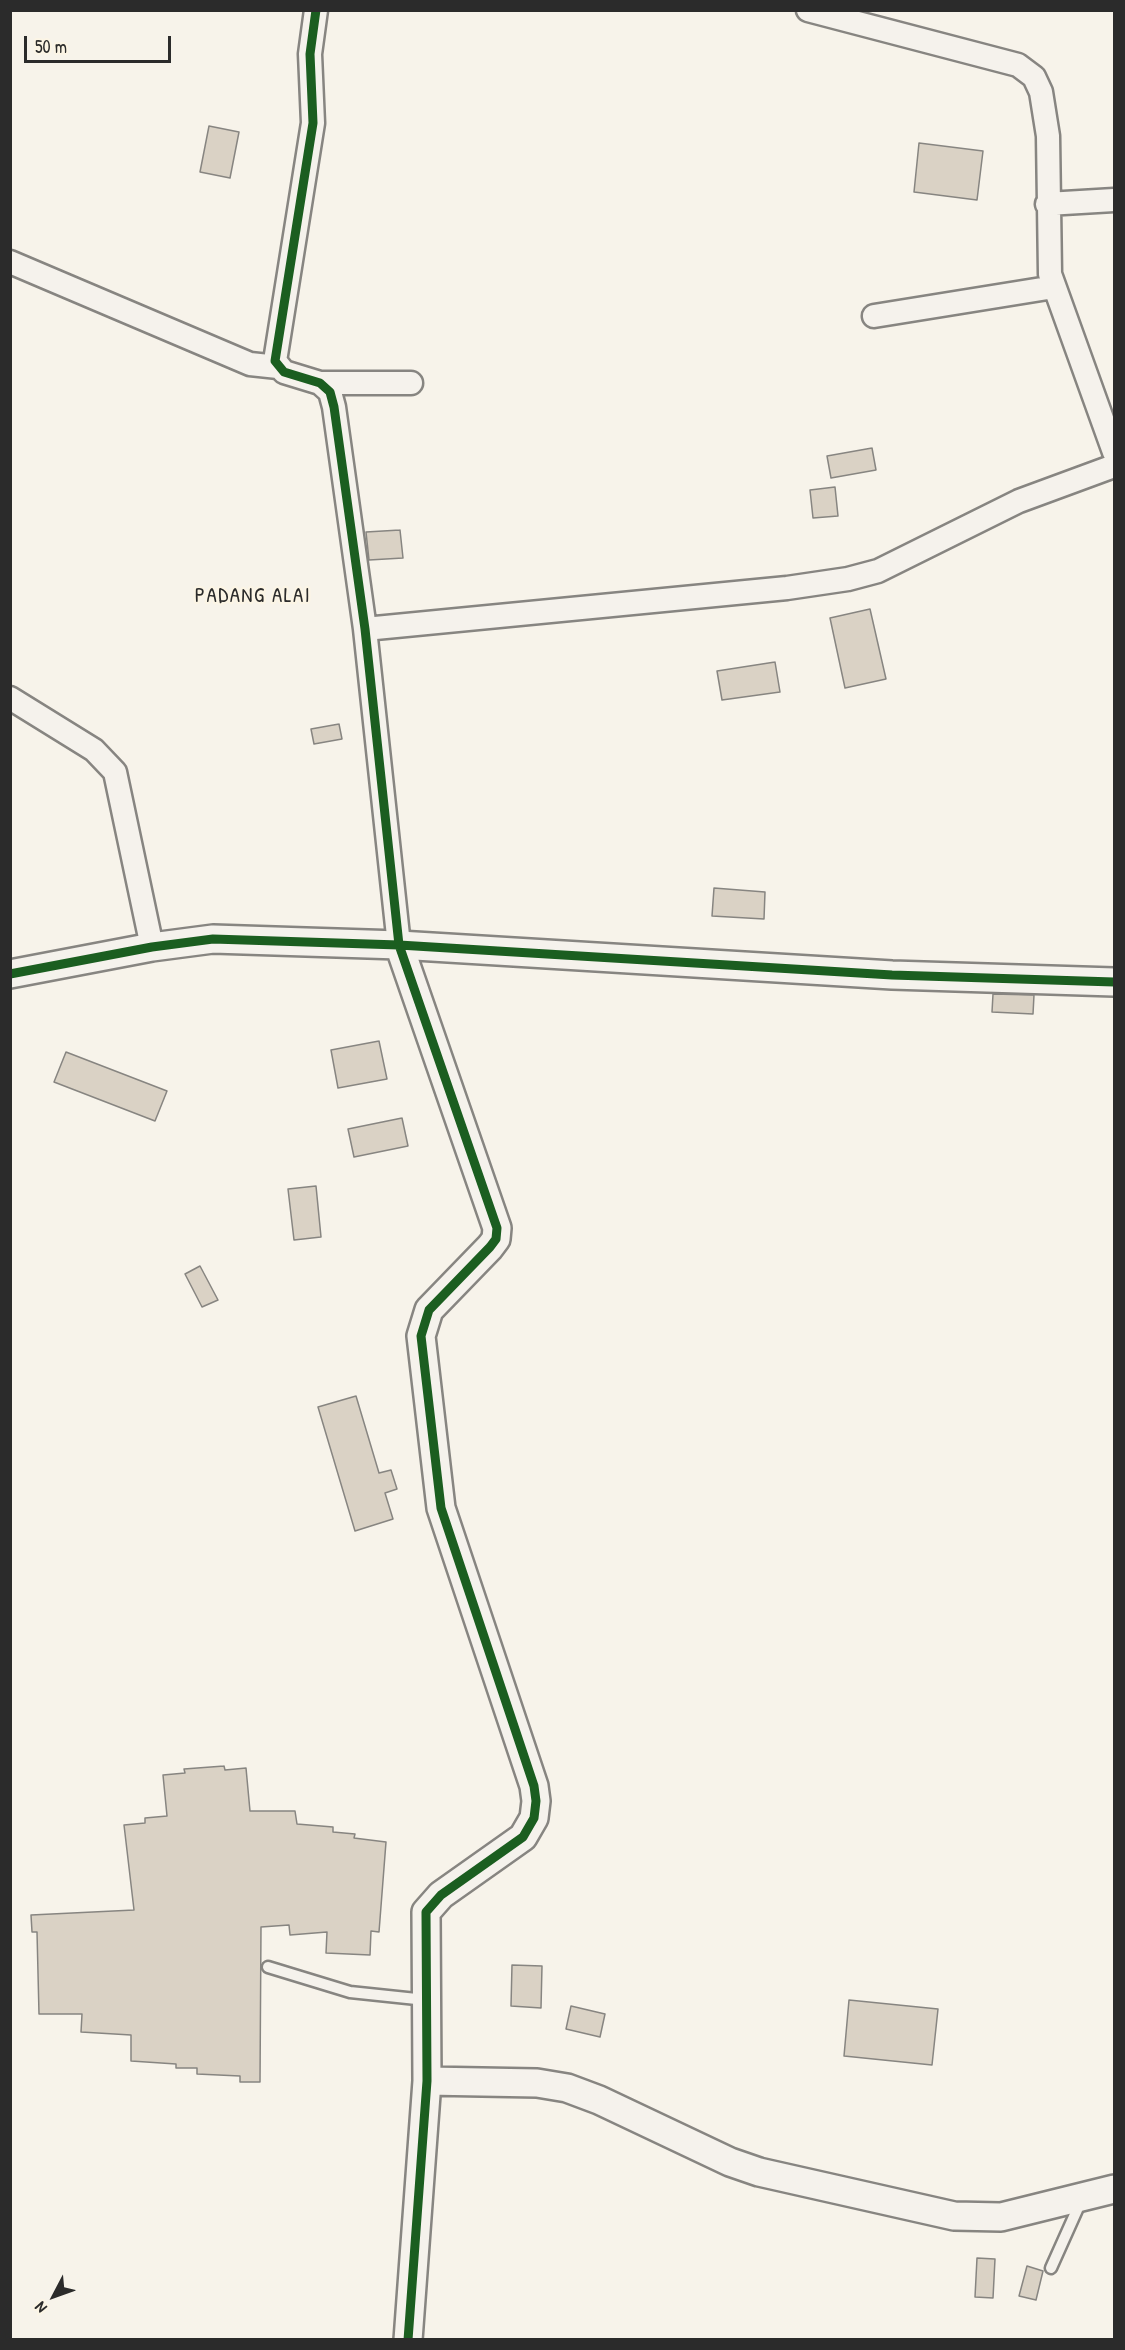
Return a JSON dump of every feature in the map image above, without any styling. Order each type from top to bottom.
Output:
[{"type":"street","points":[[316,10],[310,54],[313,123],[275,361],[284,372],[320,383],[411,383]]},
{"type":"street","points":[[808,10],[1018,65],[1027,69],[1034,77],[1041,92],[1047,125],[1050,274],[1114,452]]},
{"type":"street","points":[[1047,204],[1114,200]]},
{"type":"street","points":[[10,262],[250,364],[278,367]]},
{"type":"street","points":[[874,316],[1054,287]]},
{"type":"street","points":[[320,383],[330,392],[334,407],[365,629],[399,945],[497,1228],[496,1239],[490,1247],[429,1310],[421,1336],[441,1508],[534,1786],[536,1801],[534,1818],[523,1837],[441,1895],[426,1912],[427,2081],[408,2340]]},
{"type":"street","points":[[365,629],[787,588],[848,579],[878,571],[1019,501],[1114,466]]},
{"type":"street","points":[[10,698],[94,750],[115,772],[152,946]]},
{"type":"street","points":[[10,974],[152,946],[213,939],[399,945],[892,975],[1114,982]]},
{"type":"street","points":[[427,2081],[537,2083],[567,2088],[599,2100],[730,2162],[759,2172],[954,2216],[1001,2217],[1114,2189]]},
{"type":"lane","points":[[268,1967],[350,1992],[427,2000]]},
{"type":"lane","points":[[1051,2268],[1082,2198]]},
{"type":"building","points":[[209,126],[239,132],[230,178],[200,172]]},
{"type":"building","points":[[919,143],[983,151],[977,200],[914,192]]},
{"type":"building","points":[[872,448],[876,470],[831,478],[827,456]]},
{"type":"building","points":[[835,487],[838,516],[813,518],[810,490]]},
{"type":"building","points":[[400,530],[403,558],[369,560],[366,532]]},
{"type":"building","points":[[870,609],[886,679],[845,688],[830,618]]},
{"type":"building","points":[[775,662],[780,692],[722,700],[717,671]]},
{"type":"building","points":[[339,724],[342,739],[314,744],[311,729]]},
{"type":"building","points":[[714,888],[765,892],[764,919],[712,916]]},
{"type":"building","points":[[993,994],[1034,995],[1033,1014],[992,1012]]},
{"type":"building","points":[[379,1041],[387,1079],[338,1088],[331,1050]]},
{"type":"building","points":[[66,1052],[167,1091],[155,1121],[54,1082]]},
{"type":"building","points":[[402,1118],[408,1146],[354,1157],[348,1129]]},
{"type":"building","points":[[316,1186],[321,1237],[294,1240],[288,1189]]},
{"type":"building","points":[[200,1266],[218,1300],[202,1307],[185,1274]]},
{"type":"building","points":[[356,1396],[379,1473],[391,1470],[397,1489],[385,1493],[393,1519],[355,1531],[318,1407]]},
{"type":"building","points":[[224,1766],[225,1770],[246,1768],[250,1811],[295,1811],[297,1824],[333,1827],[333,1832],[355,1834],[354,1838],[386,1842],[379,1932],[371,1931],[370,1955],[326,1953],[327,1932],[290,1935],[289,1925],[261,1927],[260,2082],[240,2082],[240,2076],[197,2074],[197,2068],[176,2068],[176,2064],[131,2061],[131,2035],[81,2032],[82,2014],[39,2014],[37,1932],[32,1932],[31,1915],[134,1910],[124,1825],[145,1823],[145,1818],[167,1816],[163,1775],[185,1773],[184,1769]]},
{"type":"building","points":[[512,1965],[542,1966],[541,2008],[511,2006]]},
{"type":"building","points":[[849,2000],[938,2009],[932,2065],[844,2056]]},
{"type":"building","points":[[571,2006],[605,2014],[600,2037],[566,2029]]},
{"type":"building","points":[[977,2258],[995,2259],[993,2298],[975,2297]]},
{"type":"building","points":[[1027,2266],[1043,2271],[1036,2300],[1019,2296]]},
{"type":"cycle path","points":[[316,10],[310,54],[313,123],[275,361],[284,372],[320,383],[330,392],[334,407],[365,629],[399,945],[497,1228],[496,1239],[490,1247],[429,1310],[421,1336],[441,1508],[534,1786],[536,1801],[534,1818],[523,1837],[441,1895],[426,1912],[427,2081],[408,2340]]},
{"type":"cycle path","points":[[10,974],[152,947],[213,939],[399,945],[892,975],[1114,982]]},
{"type":"district","name":"PADANG ALAI","points":[[253,596]]}]
